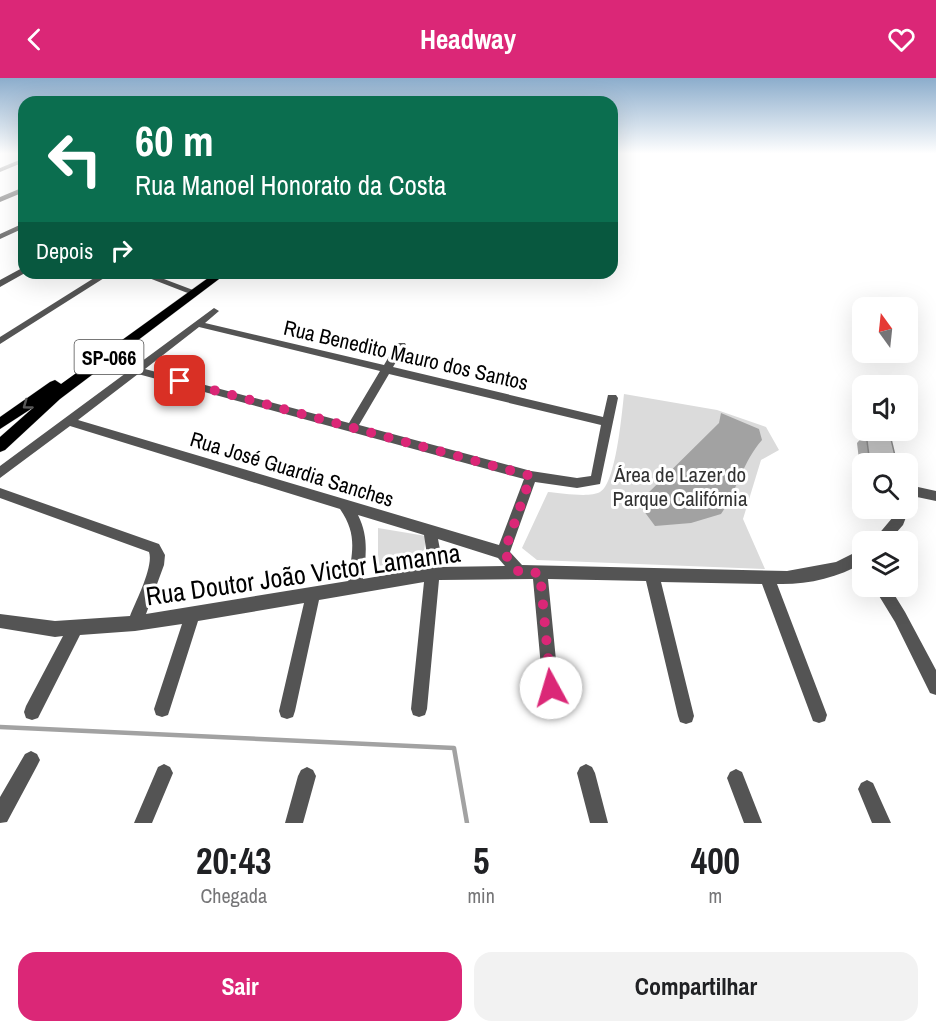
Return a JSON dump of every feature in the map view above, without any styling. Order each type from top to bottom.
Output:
[{"type":"main road","name":"SP-066","points":[[3,418],[203,279]]},
{"type":"main road","name":"SP-066","points":[[0,446],[55,396],[214,279]]},
{"type":"street","points":[[0,200],[18,192]]},
{"type":"street","points":[[0,226],[18,232]]},
{"type":"street","points":[[0,237],[18,228]]},
{"type":"street","points":[[0,271],[14,276]]},
{"type":"street","points":[[0,284],[18,274]]},
{"type":"street","points":[[0,341],[98,279]]},
{"type":"street","points":[[157,279],[188,290]]},
{"type":"street","points":[[0,473],[214,311]]},
{"type":"street","name":"Rua Benedito Mauro dos Santos","points":[[198,324],[606,422]]},
{"type":"street","points":[[352,427],[401,345]]},
{"type":"street","points":[[136,370],[531,476],[577,483],[596,480],[612,398]]},
{"type":"street","name":"Rua José Guardia Sanches","points":[[70,422],[504,553]]},
{"type":"street","points":[[519,572],[504,553],[531,476]]},
{"type":"street","points":[[918,492],[936,496]]},
{"type":"street","points":[[0,493],[154,548],[158,555],[157,565],[135,622]]},
{"type":"street","points":[[345,506],[356,519],[360,537],[355,587]]},
{"type":"street","points":[[889,531],[899,519]]},
{"type":"street","points":[[419,709],[434,547],[430,530]]},
{"type":"street","name":"Rua Doutor João Victor Lamanna","points":[[0,621],[34,628],[75,628],[135,622],[192,615],[432,574],[519,572],[767,579],[816,574],[852,563]]},
{"type":"street","points":[[540,573],[553,711]]},
{"type":"street","points":[[652,575],[686,716]]},
{"type":"street","points":[[767,579],[819,715]]},
{"type":"street","points":[[287,711],[313,595]]},
{"type":"street","points":[[887,597],[936,687]]},
{"type":"street","points":[[162,709],[192,615]]},
{"type":"street","points":[[32,712],[75,628]]},
{"type":"street","points":[[0,815],[31,760]]},
{"type":"street","points":[[143,823],[164,772]]},
{"type":"street","points":[[586,773],[599,823]]},
{"type":"street","points":[[294,823],[307,776]]},
{"type":"street","points":[[736,778],[753,823]]},
{"type":"street","points":[[867,789],[882,823]]},
{"type":"green space","name":"Área de Lazer do Parque Califórnia","points":[[624,394],[717,410],[766,427],[779,450],[761,460],[743,519],[765,569],[537,560],[522,548],[548,492],[589,495],[600,492],[606,486],[617,447]]},
{"type":"green space","points":[[378,528],[426,536],[423,559],[378,566]]},
{"type":"shaded area","points":[[721,413],[759,429],[762,440],[750,458],[727,505],[721,514],[691,523],[655,526],[638,503],[719,423]]},
{"type":"building","points":[[867,441],[891,441],[894,453],[869,453]]},
{"type":"waterway","points":[[0,727],[454,748],[467,823]]},
{"type":"route","points":[[180,381],[531,476],[504,553],[519,572],[540,573],[551,688]]}]
